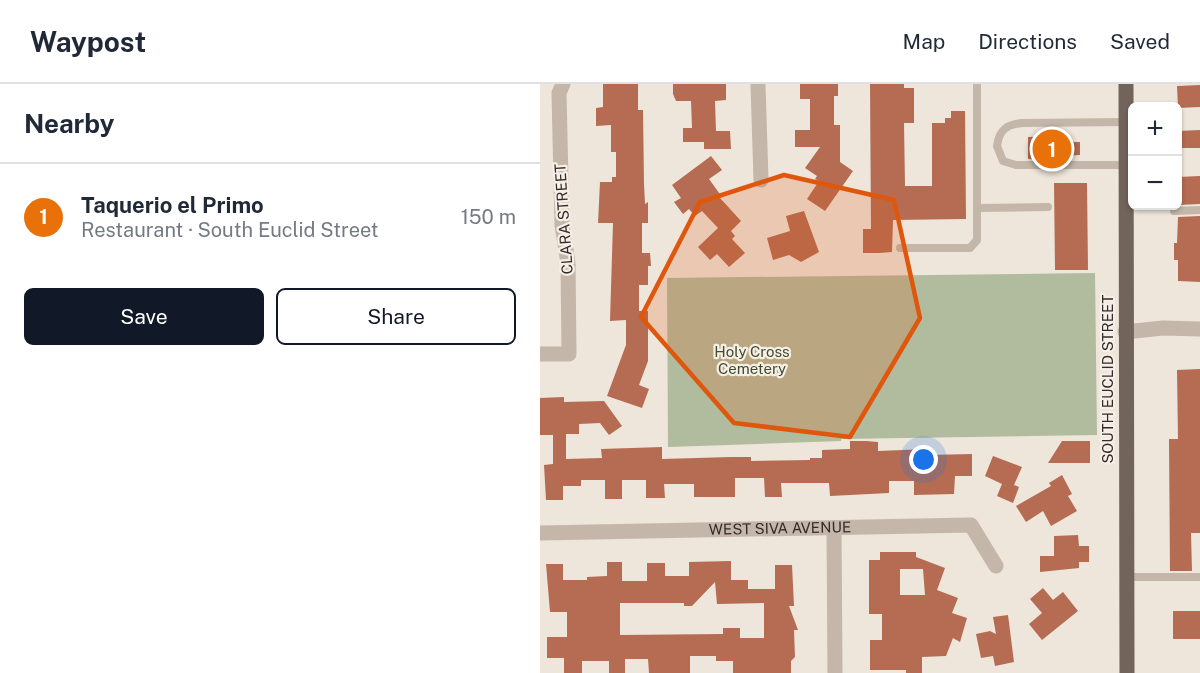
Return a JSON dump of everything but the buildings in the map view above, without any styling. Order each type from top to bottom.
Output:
[{"type":"main road","name":"SOUTH EUCLID STREET","points":[[1126,84],[1127,673]]},
{"type":"street","name":"CLARA STREET","points":[[540,354],[569,354],[568,263],[561,225],[559,93],[563,84]]},
{"type":"street","points":[[758,84],[761,180]]},
{"type":"street","points":[[1125,332],[1162,328],[1200,329]]},
{"type":"street","name":"WEST SIVA AVENUE","points":[[540,533],[971,525],[996,566]]},
{"type":"street","points":[[834,528],[835,673]]},
{"type":"lane","points":[[900,248],[970,248],[977,240],[977,84]]},
{"type":"lane","points":[[1049,165],[1016,165],[1003,160],[997,146],[1002,130],[1008,126],[1023,123],[1126,122]]},
{"type":"lane","points":[[1061,165],[1126,165]]},
{"type":"lane","points":[[977,208],[1048,207]]},
{"type":"lane","points":[[1174,211],[1200,210]]},
{"type":"lane","points":[[1127,577],[1200,577]]},
{"type":"highlighted area","points":[[784,175],[894,200],[920,318],[850,437],[734,423],[641,317],[700,202]]},
{"type":"green space","name":"Holy Cross Cemetery","points":[[1095,273],[1097,435],[841,439],[841,441],[668,447],[667,278]]},
{"type":"place","name":"Taquerio el Primo","points":[[1052,149]]}]
